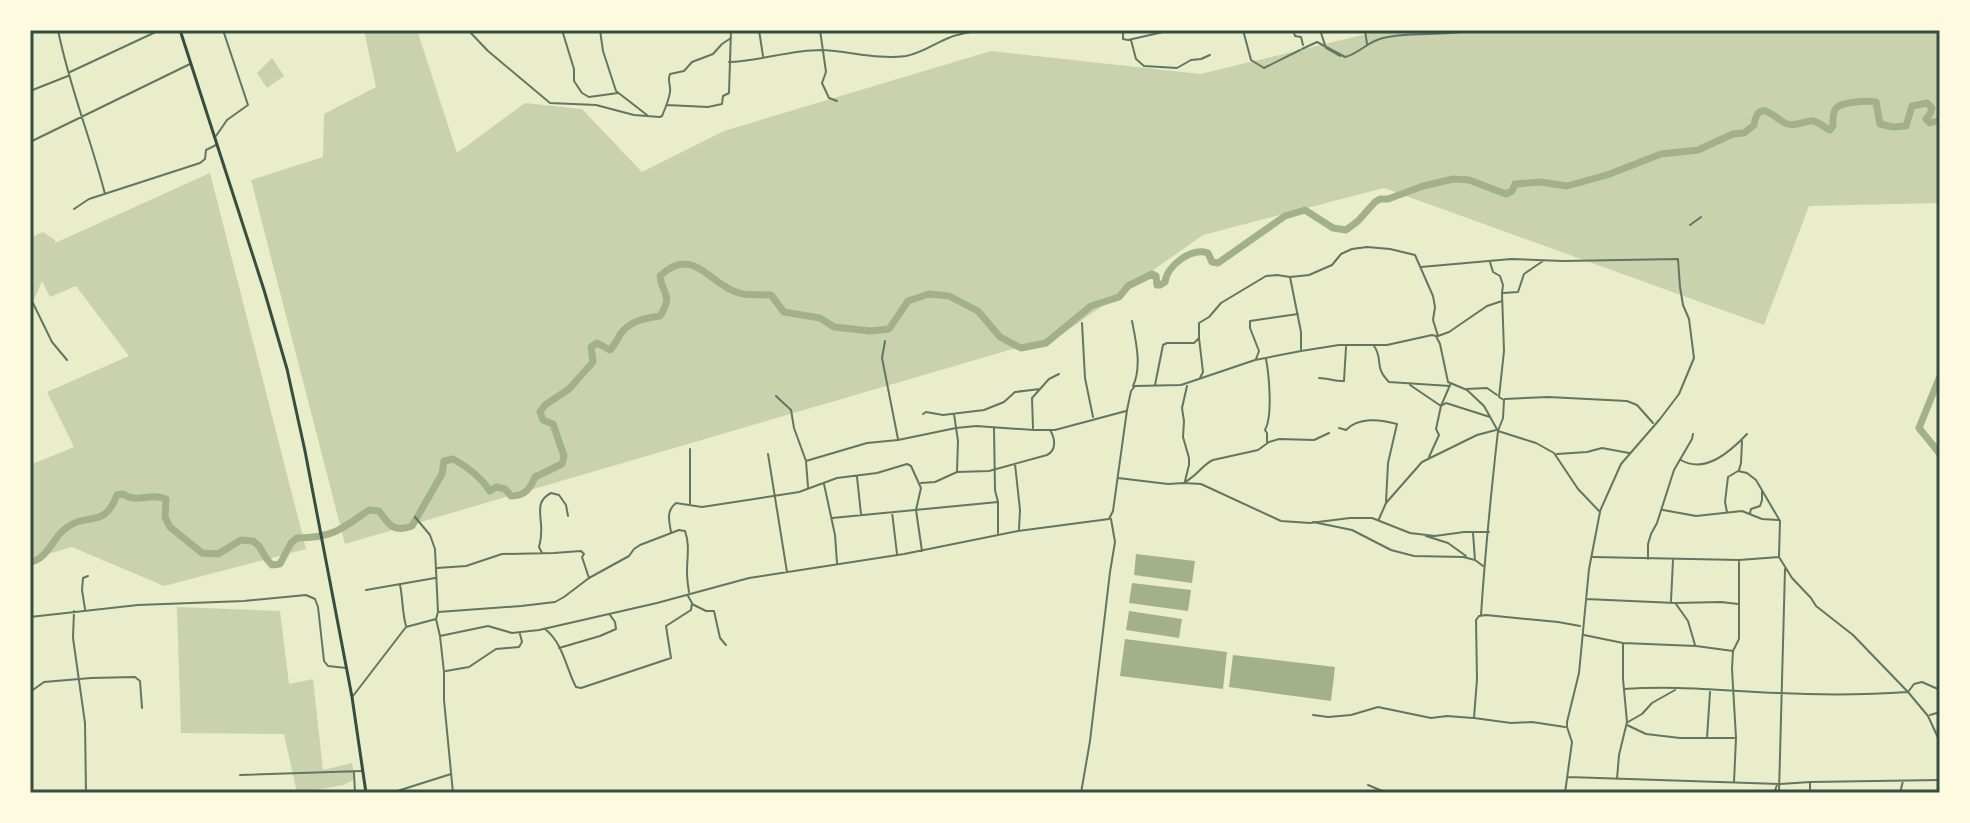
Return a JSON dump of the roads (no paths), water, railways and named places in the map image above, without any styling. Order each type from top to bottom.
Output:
[{"type":"highway","points":[[180,30],[287,369],[352,697],[366,793]]},
{"type":"street","points":[[58,30],[105,194]]},
{"type":"street","points":[[30,91],[160,30]]},
{"type":"street","points":[[215,137],[227,120],[248,105],[223,30]]},
{"type":"street","points":[[468,30],[488,51],[551,103],[596,105],[634,115],[662,116],[670,92],[670,74],[684,71],[692,62],[713,54],[731,38]]},
{"type":"street","points":[[562,30],[574,69],[574,81],[582,93],[589,97],[618,93]]},
{"type":"street","points":[[600,30],[603,51],[618,93],[647,115]]},
{"type":"street","points":[[666,105],[708,107],[722,104],[723,96],[729,93],[731,30]]},
{"type":"street","points":[[759,30],[764,59]]},
{"type":"street","points":[[820,30],[826,72],[822,83],[829,98],[837,101]]},
{"type":"street","points":[[729,62],[823,50],[906,56],[950,38],[988,30]]},
{"type":"street","points":[[1123,30],[1123,39],[1131,40],[1172,30]]},
{"type":"street","points":[[1243,30],[1251,60],[1264,68],[1315,42],[1341,56],[1353,55],[1381,38],[1471,30]]},
{"type":"street","points":[[1293,30],[1295,36],[1301,37],[1302,49]]},
{"type":"street","points":[[1320,30],[1324,45]]},
{"type":"street","points":[[1365,30],[1367,44]]},
{"type":"street","points":[[1394,31],[1395,36]]},
{"type":"street","points":[[1131,40],[1136,59],[1144,66],[1176,68],[1190,60],[1210,55]]},
{"type":"street","points":[[30,142],[191,64]]},
{"type":"street","points":[[74,209],[89,199],[200,163],[205,159],[206,150],[217,145]]},
{"type":"street","points":[[1690,225],[1701,217]]},
{"type":"street","points":[[1199,379],[1203,372],[1199,323],[1221,303],[1266,276],[1304,276],[1325,270],[1341,254],[1367,247],[1415,255],[1433,296],[1433,320],[1450,386]]},
{"type":"street","points":[[1421,267],[1511,259],[1678,259],[1680,287],[1689,319],[1694,358],[1679,394],[1620,466],[1600,512],[1591,557],[1579,673],[1567,727],[1572,742],[1565,793]]},
{"type":"street","points":[[1490,261],[1493,272],[1500,276],[1503,285],[1504,351],[1499,397]]},
{"type":"street","points":[[1502,293],[1518,292],[1525,273],[1543,261]]},
{"type":"street","points":[[1290,277],[1298,314],[1301,351]]},
{"type":"street","points":[[30,297],[52,342],[67,360]]},
{"type":"street","points":[[1133,387],[1140,384],[1187,384],[1255,360],[1301,351],[1346,345],[1393,344],[1437,336],[1503,300]]},
{"type":"street","points":[[30,310],[35,308]]},
{"type":"street","points":[[1255,360],[1259,351],[1250,321],[1298,314]]},
{"type":"street","points":[[1081,793],[1115,542],[1111,518],[1127,410],[1138,377],[1132,321]]},
{"type":"street","points":[[1082,323],[1084,369],[1093,418]]},
{"type":"street","points":[[1155,386],[1163,345],[1193,344],[1199,338]]},
{"type":"street","points":[[885,341],[882,358],[898,440]]},
{"type":"street","points":[[1319,378],[1344,381],[1346,345]]},
{"type":"street","points":[[1374,345],[1379,352],[1381,373],[1389,382],[1450,386]]},
{"type":"street","points":[[1266,358],[1270,418],[1265,430],[1267,443]]},
{"type":"street","points":[[1034,430],[1032,398],[1049,379],[1059,374]]},
{"type":"street","points":[[1447,380],[1465,389],[1484,406],[1498,431]]},
{"type":"street","points":[[1184,483],[1189,465],[1183,437],[1182,408],[1187,384]]},
{"type":"street","points":[[1408,384],[1441,406]]},
{"type":"street","points":[[1428,458],[1439,435],[1436,429],[1441,406],[1450,386]]},
{"type":"street","points":[[1465,389],[1487,388],[1504,400],[1548,397],[1627,401],[1637,405],[1655,425]]},
{"type":"street","points":[[923,414],[943,415],[988,409],[1004,402],[1015,392],[1040,389]]},
{"type":"street","points":[[776,396],[791,410],[806,461],[808,489]]},
{"type":"street","points":[[1474,718],[1476,623],[1481,615],[1483,566],[1504,400]]},
{"type":"street","points":[[1441,406],[1446,403],[1491,418]]},
{"type":"street","points":[[806,461],[867,443],[956,428],[1061,429],[1127,410]]},
{"type":"street","points":[[954,413],[958,441],[957,472]]},
{"type":"street","points":[[1339,428],[1346,430],[1359,420],[1397,424],[1388,463],[1386,503]]},
{"type":"street","points":[[994,427],[998,535]]},
{"type":"street","points":[[920,483],[935,482],[957,472],[989,471],[1051,454],[1055,441],[1050,430]]},
{"type":"street","points":[[1378,520],[1386,503],[1409,474],[1428,458],[1477,435],[1498,431],[1536,443],[1556,454],[1576,487],[1600,512]]},
{"type":"street","points":[[1184,483],[1195,477],[1210,461],[1258,450],[1267,443],[1281,439],[1315,440],[1329,433]]},
{"type":"street","points":[[1648,559],[1648,544],[1674,470],[1693,434]]},
{"type":"street","points":[[1680,460],[1702,466],[1717,459],[1747,434]]},
{"type":"street","points":[[1739,471],[1741,440]]},
{"type":"street","points":[[1556,454],[1601,448],[1630,453]]},
{"type":"street","points":[[690,449],[690,505]]},
{"type":"street","points":[[768,454],[787,574]]},
{"type":"street","points":[[1014,463],[1020,510],[1018,531]]},
{"type":"street","points":[[671,532],[668,517],[672,507],[680,502],[702,507],[775,495],[907,464],[920,483],[921,493],[916,510],[922,551]]},
{"type":"street","points":[[1727,512],[1727,480],[1739,471],[1751,475],[1779,520],[1779,557],[1785,568],[1816,606],[1853,635],[1908,692],[1928,716],[1940,742]]},
{"type":"street","points":[[857,476],[861,514]]},
{"type":"street","points":[[1118,478],[1208,486],[1281,521],[1378,520],[1410,533],[1435,536],[1489,532]]},
{"type":"street","points":[[824,482],[837,563]]},
{"type":"street","points":[[1750,513],[1761,503],[1762,489]]},
{"type":"street","points":[[543,553],[539,547],[542,533],[539,506],[545,497],[551,493],[559,495],[566,505],[568,516]]},
{"type":"street","points":[[832,518],[998,502]]},
{"type":"street","points":[[1662,509],[1693,516],[1743,511],[1765,519],[1779,520]]},
{"type":"street","points":[[892,511],[897,555]]},
{"type":"street","points":[[415,517],[432,539],[436,568],[436,619],[444,672],[453,793]]},
{"type":"street","points":[[440,636],[488,626],[512,633],[544,628],[749,578],[1111,518]]},
{"type":"street","points":[[1312,522],[1352,530],[1391,550],[1414,556],[1469,559],[1483,566]]},
{"type":"street","points":[[438,612],[551,603],[629,556],[640,545],[671,532],[682,530],[687,535],[688,594],[692,609],[666,626],[671,658],[627,674],[576,687],[565,658],[544,628]]},
{"type":"street","points":[[1473,532],[1475,560]]},
{"type":"street","points":[[1421,534],[1448,543],[1469,559]]},
{"type":"street","points":[[436,568],[466,566],[502,554],[583,551],[589,578]]},
{"type":"street","points":[[1591,557],[1739,560],[1779,557]]},
{"type":"street","points":[[1673,558],[1673,603],[1688,621],[1696,646]]},
{"type":"street","points":[[1734,783],[1736,738],[1732,691],[1733,651],[1739,639],[1739,560]]},
{"type":"street","points":[[1779,793],[1785,568]]},
{"type":"street","points":[[86,610],[82,590],[83,578],[88,576]]},
{"type":"street","points":[[366,590],[436,578]]},
{"type":"street","points":[[400,584],[406,627]]},
{"type":"street","points":[[30,617],[138,605],[310,596],[318,607],[324,661],[328,666],[346,668]]},
{"type":"street","points":[[1586,599],[1739,604]]},
{"type":"street","points":[[692,604],[706,611],[714,611],[720,638],[726,645]]},
{"type":"street","points":[[74,611],[77,680],[85,723],[86,793]]},
{"type":"street","points":[[559,648],[616,629],[609,614]]},
{"type":"street","points":[[1481,615],[1582,627]]},
{"type":"street","points":[[352,697],[406,627],[436,619]]},
{"type":"street","points":[[444,672],[469,667],[496,649],[519,647],[522,639],[520,632]]},
{"type":"street","points":[[1583,635],[1623,643],[1733,651]]},
{"type":"street","points":[[1617,780],[1627,723],[1623,643]]},
{"type":"street","points":[[30,692],[44,682],[118,677],[138,679],[142,708]]},
{"type":"street","points":[[1908,692],[1914,684],[1922,682],[1940,690]]},
{"type":"street","points":[[1624,689],[1908,692]]},
{"type":"street","points":[[1627,723],[1676,689]]},
{"type":"street","points":[[1706,739],[1710,690]]},
{"type":"street","points":[[1313,715],[1351,715],[1378,707],[1431,718],[1447,716],[1567,727]]},
{"type":"street","points":[[1928,716],[1940,712]]},
{"type":"street","points":[[1627,723],[1646,734],[1736,738]]},
{"type":"street","points":[[345,793],[355,792],[354,771]]},
{"type":"street","points":[[240,775],[363,771]]},
{"type":"street","points":[[391,793],[452,773]]},
{"type":"street","points":[[1567,777],[1778,784],[1940,780]]},
{"type":"street","points":[[1900,793],[1903,780]]},
{"type":"street","points":[[1810,782],[1810,793]]},
{"type":"street","points":[[1774,793],[1778,784]]},
{"type":"street","points":[[1368,785],[1387,793]]},
{"type":"waterway","points":[[30,562],[46,553],[66,528],[107,513],[117,495],[123,494],[133,498],[166,499],[165,517],[170,527],[202,553],[218,554],[241,540],[253,541],[272,565],[280,564],[297,538],[336,531],[369,510],[379,511],[396,528],[412,526],[442,474],[444,461],[453,459],[464,465],[490,491],[496,487],[505,489],[511,496],[523,493],[535,477],[562,464],[564,456],[553,424],[543,420],[540,412],[569,389],[593,362],[591,347],[597,343],[610,350],[630,325],[660,316],[667,299],[660,276],[682,264],[692,265],[728,289],[746,294],[771,295],[784,312],[820,318],[834,327],[870,331],[889,329],[908,301],[929,294],[949,296],[978,311],[1000,337],[1021,348],[1046,343],[1091,306],[1119,297],[1128,286],[1152,274],[1156,276],[1157,285],[1160,285],[1175,264],[1187,255],[1208,253],[1212,262],[1218,263],[1285,216],[1305,210],[1333,228],[1346,230],[1380,199],[1453,179],[1469,180],[1506,194],[1512,191],[1515,184],[1540,182],[1567,186],[1607,175],[1661,154],[1698,150],[1733,134],[1744,133],[1754,125],[1756,116],[1764,111],[1787,124],[1813,121],[1830,130],[1837,107],[1864,101],[1876,102],[1880,124],[1893,127],[1906,126],[1912,106],[1927,103],[1932,108],[1926,119],[1930,123],[1940,120]]},
{"type":"waterway","points":[[1940,376],[1919,428],[1940,454]]}]
